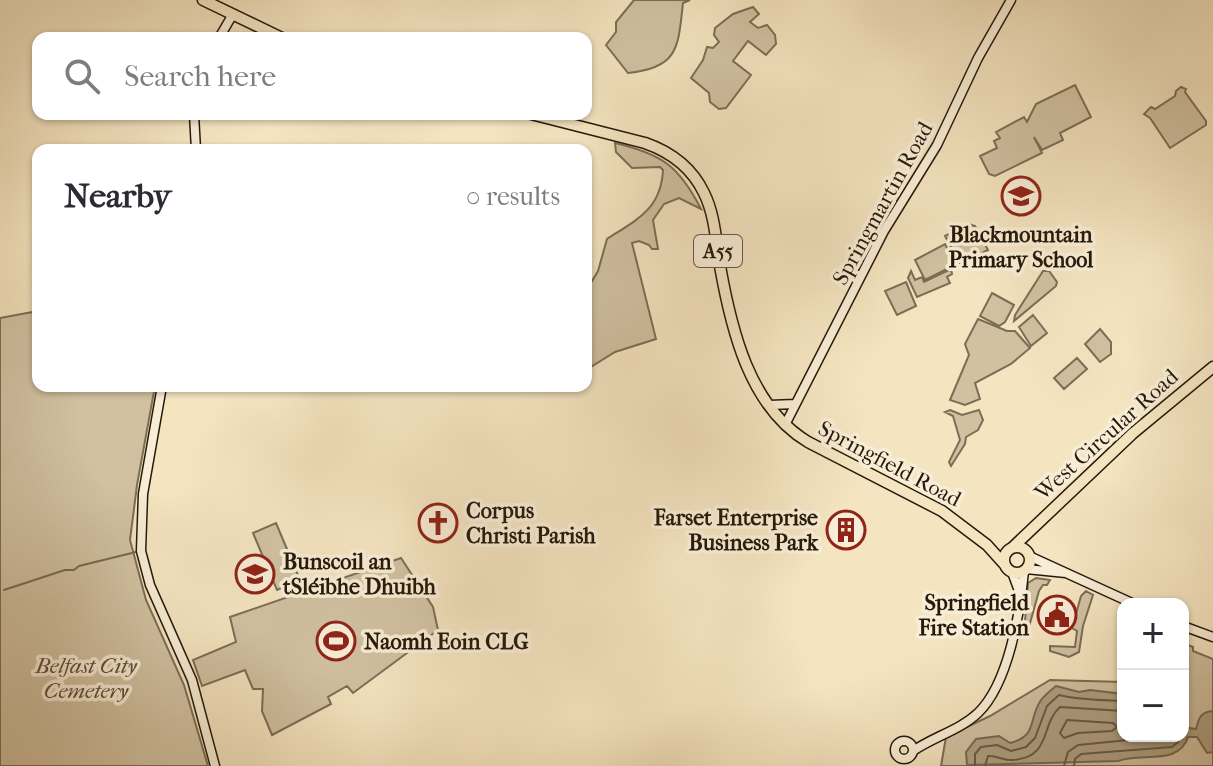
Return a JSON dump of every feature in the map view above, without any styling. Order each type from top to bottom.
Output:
[{"type":"highway","points":[[203,0],[270,32]]},
{"type":"highway","name":"Springfield Road","points":[[554,120],[655,146],[678,159],[691,173],[709,204],[732,326],[745,362],[785,425],[808,442],[942,511],[987,545],[1008,569]]},
{"type":"highway","name":"West Circular Road","points":[[1010,549],[1132,434],[1213,367]]},
{"type":"highway","points":[[1010,549],[1004,557],[1008,569],[1025,570],[1028,534]]},
{"type":"highway","name":"Springfield Road","points":[[987,545],[1010,549]]},
{"type":"highway","name":"A55","points":[[1010,549],[1020,547],[1028,554]]},
{"type":"street","name":"Springmartin Road","points":[[785,425],[884,231],[937,145],[978,58],[1011,0]]},
{"type":"street","points":[[222,32],[233,14]]},
{"type":"street","points":[[194,120],[196,144]]},
{"type":"street","points":[[161,392],[143,494],[141,551],[150,585],[192,680],[215,766]]},
{"type":"street","points":[[770,405],[784,407],[795,404]]},
{"type":"street","points":[[1028,554],[1121,598]]},
{"type":"street","points":[[1008,569],[1020,591]]},
{"type":"street","points":[[910,757],[931,739],[966,722],[991,697],[1015,629],[1025,570],[1067,573]]},
{"type":"street","points":[[1189,628],[1213,637]]},
{"type":"green space","points":[[634,0],[690,0],[683,3],[673,53],[657,66],[628,73],[606,45],[616,32],[616,22]]},
{"type":"green space","points":[[753,7],[759,14],[750,22],[758,28],[767,25],[775,35],[776,44],[766,55],[748,41],[733,61],[751,75],[726,108],[719,109],[710,102],[709,93],[691,78],[703,60],[707,47],[713,48],[719,42],[714,35],[715,28],[733,14]]},
{"type":"green space","points":[[1075,85],[1091,117],[1060,133],[1063,140],[1042,150],[1034,137],[1042,153],[995,176],[989,174],[980,156],[997,148],[994,141],[1000,138],[996,132],[1024,117],[1027,122],[1036,104]]},
{"type":"green space","points":[[1181,87],[1186,89],[1206,125],[1170,148],[1144,114],[1151,107],[1155,109],[1175,96]]},
{"type":"green space","points":[[615,143],[657,157],[677,172],[701,209],[679,198],[664,204],[653,220],[658,249],[639,241],[632,243],[656,339],[615,352],[592,366],[592,281],[607,239],[638,219],[653,204],[663,170],[660,167],[632,168],[616,152]]},
{"type":"green space","points":[[969,224],[975,226],[978,231],[976,237],[981,237],[988,250],[960,264],[945,236]]},
{"type":"green space","points":[[945,244],[955,265],[925,280],[915,260]]},
{"type":"green space","points":[[951,269],[952,274],[947,277],[950,283],[917,297],[908,278],[911,271],[915,280],[922,277],[924,282]]},
{"type":"green space","points":[[1043,271],[1049,271],[1057,282],[1056,286],[1014,321],[1015,315]]},
{"type":"green space","points":[[906,282],[916,306],[897,315],[885,291]]},
{"type":"green space","points":[[992,293],[1014,305],[1005,322],[999,326],[980,316]]},
{"type":"green space","name":"Belfast City Cemetery","points":[[32,312],[32,392],[154,392],[130,540],[146,600],[184,685],[208,766],[0,766],[0,318]]},
{"type":"green space","points":[[1033,315],[1047,333],[1031,346],[1019,327]]},
{"type":"green space","points":[[978,319],[1007,331],[1015,331],[1030,348],[1011,364],[975,383],[980,399],[965,405],[950,400],[969,355],[965,344]]},
{"type":"green space","points":[[1100,329],[1111,342],[1111,354],[1100,362],[1085,344]]},
{"type":"green space","points":[[1077,358],[1087,369],[1064,389],[1054,378]]},
{"type":"green space","points":[[950,410],[962,415],[979,410],[983,420],[978,430],[966,437],[951,466],[949,462],[960,440],[953,416],[945,412]]},
{"type":"green space","points":[[276,523],[300,580],[277,590],[253,533]]},
{"type":"green space","points":[[401,558],[433,607],[438,630],[353,693],[347,686],[328,697],[331,704],[272,735],[262,711],[263,689],[253,689],[245,670],[202,686],[193,660],[236,642],[230,617]]},
{"type":"green space","points":[[1036,578],[1050,580],[1039,591],[1027,634],[1024,634],[1028,583]]},
{"type":"green space","points":[[1086,591],[1093,595],[1079,652],[1069,657],[1050,651],[1050,646],[1075,647],[1077,631],[1072,628],[1081,596]]},
{"type":"green space","points":[[1189,645],[1193,647],[1193,651],[1213,659],[1213,766],[941,766],[946,737],[990,716],[1050,680],[1117,682],[1117,742],[1189,742]]},
{"type":"water","points":[[1056,686],[1079,692],[1117,693],[1117,742],[1185,742],[1177,752],[1168,755],[1118,761],[967,765],[966,752],[976,739],[999,736],[1010,743],[1025,736],[1041,700]]},
{"type":"water","points":[[1213,711],[1213,752],[1207,753],[1197,737],[1189,737],[1189,728],[1196,729],[1201,716]]},
{"type":"waterway","points":[[4,590],[136,552]]},
{"type":"place","name":"Blackmountain Primary School","points":[[1021,196]]},
{"type":"place","name":"Corpus Christi Parish","points":[[438,523]]},
{"type":"place","name":"Farset Enterprise Business Park","points":[[846,530]]},
{"type":"place","name":"Bunscoil an tSléibhe Dhuibh","points":[[255,574]]},
{"type":"place","name":"Springfield Fire Station","points":[[1057,615]]},
{"type":"place","name":"Naomh Eoin CLG","points":[[336,641]]}]
